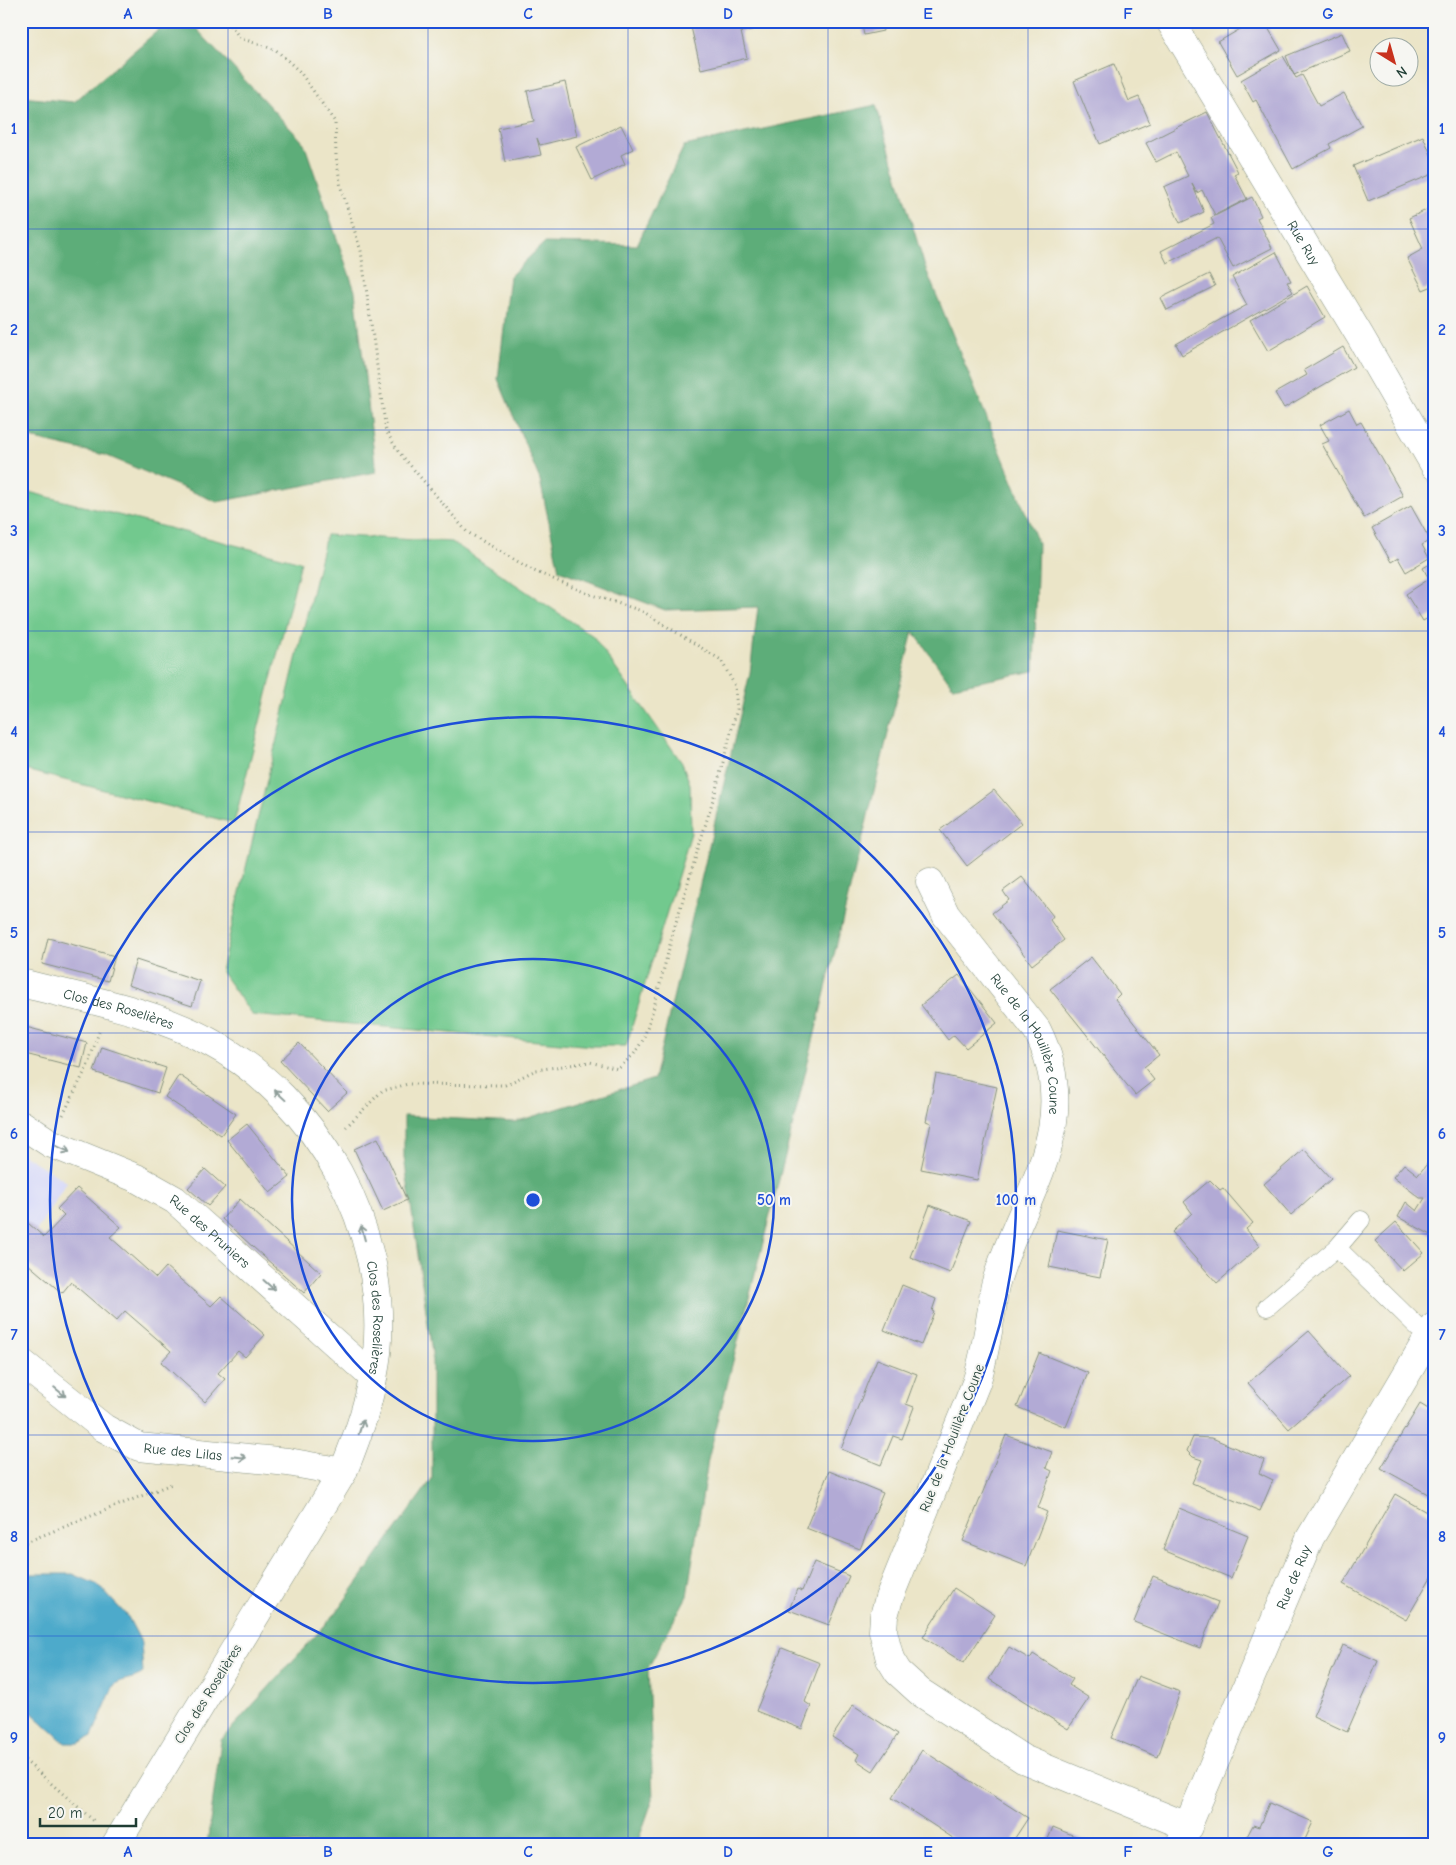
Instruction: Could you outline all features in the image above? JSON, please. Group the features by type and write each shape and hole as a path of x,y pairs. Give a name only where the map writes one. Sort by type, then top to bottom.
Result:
{"street":[{"name":"Rue Ruy","path":"1170,21 1360,336 1435,466"},
{"name":"Rue de la Houillère Coune","path":"930,882 946,915 1037,1030 1047,1051 1051,1066 1055,1094 1054,1125 1047,1154 995,1283 981,1367 976,1383 889,1598 883,1623 886,1645 890,1659 908,1683 1024,1759 1185,1835"},
{"name":"Clos des Roselières","path":"21,983 154,1018 210,1042 251,1070 280,1095 300,1116 325,1149 345,1184 358,1214 370,1256 377,1322 373,1377 361,1431 343,1472 116,1843"},
{"name":"Rue des Pruniers","path":"21,1124 56,1146 136,1178 175,1200 373,1377"},
{"name":"Rue de Ruy","path":"1185,1835 1310,1538 1432,1331"},
{"name":"Rue des Lilas","path":"21,1362 104,1428 139,1447 288,1462 343,1472"}],"lane":[{"path":"1267,1307 1337,1248 1361,1220"},
{"path":"1337,1248 1432,1331"}],"path":[{"path":"227,21 240,38 276,50 300,72 335,122 337,164 342,188 361,251 386,431 398,451 462,526 475,537 534,571 589,594 642,611 721,660 735,686 737,708 715,793 674,929 654,1007 643,1040 634,1054 618,1069 590,1062 536,1070 505,1085 408,1084 382,1091 325,1149"},
{"path":"61,1119 88,1065"},
{"path":"21,1544 176,1482"},
{"path":"21,1757 116,1843"}],"shaded area":[{"path":"21,1153 67,1182 37,1230 21,1248"}],"green space":[{"path":"169,21 189,21 304,143 355,291 376,472 217,502 105,455 21,436 21,97 74,102"},
{"path":"876,105 925,267 1038,543 1034,671 953,687 913,631 789,1140 708,1460 687,1596 648,1668 653,1799 637,1844 207,1844 221,1740 335,1614 432,1479 432,1353 404,1157 404,1116 515,1122 654,1079 750,673 758,607 665,610 559,570 540,480 498,379 510,276 544,243 637,245 684,146"},
{"path":"21,490 301,562 234,823 21,769"},
{"path":"326,535 452,542 593,636 682,763 690,784 691,833 626,1046 593,1046 252,1015 221,971"}],"water":[{"path":"73,1574 98,1585 128,1617 141,1642 143,1673 114,1685 92,1736 79,1743 65,1743 31,1712 21,1710 21,1575"}],"building":[{"path":"717,21 790,22 741,32 747,58 701,69 691,27"},
{"path":"861,21 881,21 883,31 864,35"},
{"path":"915,21 936,21 936,22 917,27"},
{"path":"1254,21 1264,21 1281,50 1237,75 1218,42"},
{"path":"1342,33 1350,51 1294,75 1286,56"},
{"path":"1283,56 1296,78 1302,75 1319,106 1344,93 1362,126 1329,144 1331,148 1293,169 1256,100 1253,102 1241,80"},
{"path":"1114,64 1129,101 1139,97 1150,123 1100,144 1074,81"},
{"path":"565,82 577,136 540,145 537,138 541,155 505,162 498,128 534,121 527,91"},
{"path":"1207,112 1238,172 1234,174 1247,199 1215,215 1202,190 1197,193 1192,184 1204,212 1180,223 1164,187 1188,176 1176,152 1156,162 1146,143"},
{"path":"621,125 633,149 621,155 625,164 592,180 576,147"},
{"path":"1423,136 1435,164 1435,173 1368,201 1353,166"},
{"path":"1252,197 1261,216 1257,218 1272,248 1233,268 1217,238 1167,263 1161,251 1214,224 1211,218"},
{"path":"1435,206 1435,285 1423,290 1407,258 1423,249 1409,218"},
{"path":"1276,252 1291,281 1287,282 1293,292 1182,355 1176,344 1247,305 1232,277"},
{"path":"1209,274 1215,286 1167,310 1161,298"},
{"path":"1307,286 1325,317 1268,351 1250,320"},
{"path":"1343,347 1354,367 1284,408 1275,393 1307,375 1304,370"},
{"path":"1349,409 1357,424 1361,422 1403,496 1364,518 1322,444 1329,441 1320,425"},
{"path":"1411,506 1430,540 1422,545 1429,558 1406,572 1398,558 1391,562 1372,528"},
{"path":"1435,561 1435,614 1423,621 1406,594 1429,579 1423,568"},
{"path":"994,790 1022,823 967,866 940,830"},
{"path":"1022,877 1053,916 1050,920 1064,940 1032,965 992,913 1009,900 1003,891"},
{"path":"48,938 115,956 108,981 42,964"},
{"path":"1091,957 1120,994 1115,999 1159,1055 1144,1067 1154,1080 1135,1095 1050,989"},
{"path":"136,960 200,981 192,1006 128,985"},
{"path":"959,975 997,1023 966,1048 954,1035 948,1040 921,1005"},
{"path":"22,1026 87,1043 81,1068 21,1053"},
{"path":"299,1043 347,1093 327,1111 280,1061"},
{"path":"102,1047 166,1068 158,1093 94,1072"},
{"path":"936,1074 997,1087 977,1180 921,1169 931,1123 926,1121"},
{"path":"179,1075 236,1114 221,1135 165,1097"},
{"path":"247,1124 290,1177 270,1193 227,1140"},
{"path":"378,1138 407,1200 383,1211 354,1149"},
{"path":"1304,1149 1331,1179 1291,1215 1264,1184"},
{"path":"1435,1154 1435,1237 1398,1217 1406,1202 1417,1211 1425,1198 1420,1198 1393,1177 1404,1164 1418,1175"},
{"path":"205,1169 225,1187 208,1206 188,1188"},
{"path":"1210,1180 1220,1190 1223,1188 1253,1223 1246,1229 1260,1246 1217,1283 1172,1232 1192,1213 1184,1202"},
{"path":"77,1188 121,1227 110,1237 156,1278 166,1267 211,1306 221,1296 265,1335 245,1357 238,1351 218,1373 225,1379 205,1402 161,1362 171,1351 125,1311 116,1321 71,1282 62,1293 21,1258 21,1217 44,1237 64,1216 57,1209"},
{"path":"240,1199 321,1273 304,1293 222,1219"},
{"path":"930,1205 971,1221 950,1273 910,1257"},
{"path":"1396,1222 1424,1253 1403,1271 1375,1241"},
{"path":"1057,1230 1108,1240 1100,1277 1049,1267"},
{"path":"902,1285 936,1299 932,1311 934,1312 921,1345 884,1330"},
{"path":"1309,1331 1349,1376 1289,1429 1248,1383"},
{"path":"1039,1353 1088,1373 1066,1427 1017,1407"},
{"path":"877,1359 917,1374 906,1404 914,1407 902,1439 893,1436 881,1465 841,1449"},
{"path":"1420,1404 1435,1413 1435,1498 1381,1468"},
{"path":"1006,1435 1052,1452 1046,1468 1052,1471 1038,1508 1047,1512 1026,1566 963,1541"},
{"path":"1193,1437 1212,1438 1264,1460 1259,1473 1273,1480 1260,1511 1192,1483 1202,1460 1193,1457 1187,1451"},
{"path":"829,1471 883,1493 860,1549 806,1528"},
{"path":"1395,1494 1435,1517 1435,1570 1406,1620 1343,1584"},
{"path":"1179,1508 1248,1536 1231,1578 1163,1550"},
{"path":"814,1562 849,1576 829,1625 789,1610 797,1589 802,1591"},
{"path":"1153,1576 1218,1602 1200,1648 1134,1622"},
{"path":"954,1588 995,1615 964,1663 923,1637"},
{"path":"1343,1645 1378,1661 1347,1732 1313,1716"},
{"path":"1009,1647 1030,1659 1033,1654 1073,1679 1069,1685 1089,1698 1068,1729 989,1679"},
{"path":"782,1648 820,1663 805,1702 811,1706 802,1729 756,1711"},
{"path":"1138,1676 1180,1692 1158,1757 1111,1738"},
{"path":"853,1705 898,1734 873,1771 856,1760 859,1754 832,1737"},
{"path":"922,1750 1028,1818 1011,1844 980,1844 973,1840 970,1844 962,1844 892,1798"},
{"path":"1269,1803 1313,1822 1303,1844 1243,1844 1253,1825 1259,1827"},
{"path":"1053,1827 1094,1844 1046,1844"}]}
